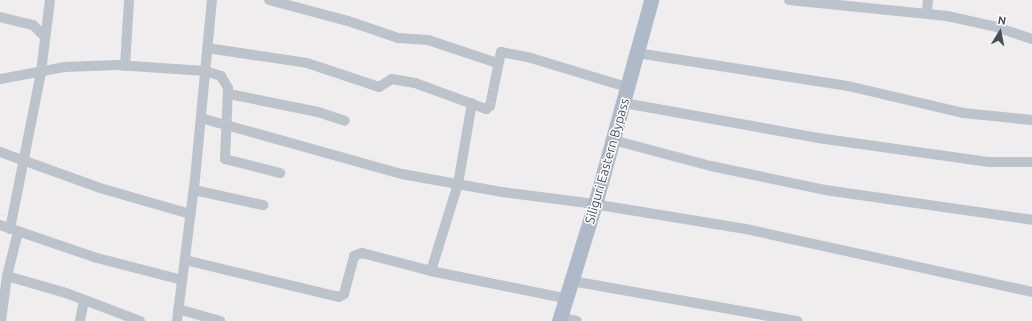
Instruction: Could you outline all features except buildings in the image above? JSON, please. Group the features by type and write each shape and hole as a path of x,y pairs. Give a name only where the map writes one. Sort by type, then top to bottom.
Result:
{"main road":[{"name":"Siliguri Eastern Bypass","path":"557,320 572,281 642,0"},
{"name":"Siliguri Eastern Bypass","path":"557,320 559,297 624,103 652,0"}],"street":[{"path":"2,321 24,160 41,72 50,0"},
{"path":"125,66 128,0"},
{"path":"177,321 194,190 212,0"},
{"path":"269,0 348,21 398,38 428,40 497,63"},
{"path":"788,0 848,8 927,14 974,21 1032,39"},
{"path":"927,14 928,0"},
{"path":"0,17 33,25 45,37"},
{"path":"208,48 306,63 379,87 392,79 402,80 427,86 486,109 490,108 499,54 505,52 620,85"},
{"path":"637,53 848,86 963,113 1032,120"},
{"path":"0,79 64,67 125,66 205,71 221,76 229,94 225,159 280,173"},
{"path":"229,94 318,112 345,121"},
{"path":"431,271 458,184 472,103"},
{"path":"624,103 818,138 989,162 1032,162"},
{"path":"201,118 402,174 746,229 1032,292"},
{"path":"612,140 711,166 824,190 1032,220"},
{"path":"0,152 100,188 190,214"},
{"path":"194,190 263,205"},
{"path":"0,226 97,258 182,280"},
{"path":"184,260 339,297 344,294 354,256 359,252 431,271 559,297"},
{"path":"8,276 84,300 140,321"},
{"path":"572,281 797,321"},
{"path":"80,321 84,300"},
{"path":"178,309 220,321"},
{"path":"557,320 577,321"}]}
